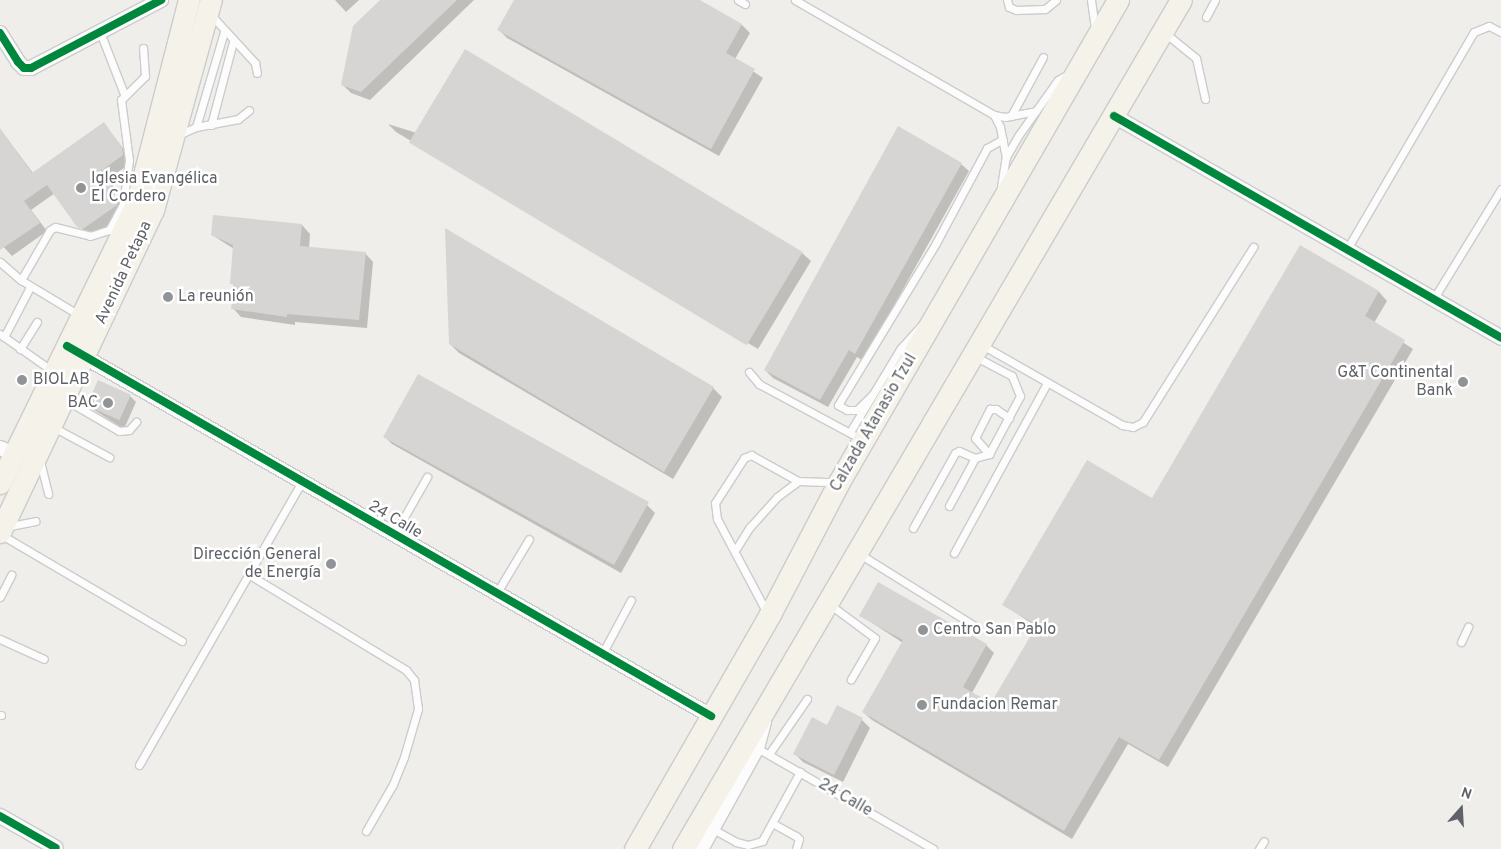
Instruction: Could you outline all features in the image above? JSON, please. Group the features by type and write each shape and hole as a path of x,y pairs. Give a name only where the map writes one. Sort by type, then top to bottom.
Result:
{"main road":[{"name":"Calzada Atanasio Tzul","path":"635,849 769,616 840,482 857,437 935,315 1118,0"},
{"path":"683,849 766,711 1181,0"},
{"name":"Avenida Petapa","path":"0,483 7,451 54,372 75,352 153,210 173,137 202,3"},
{"name":"Avenida Petapa","path":"1,531 63,399 75,352 81,316 137,202 202,3"}],"street":[{"path":"0,33 4,49 24,68 31,68 161,0"},
{"path":"1114,116 1501,338"},
{"name":"24 Calle","path":"75,352 711,716"},
{"path":"700,849 711,828 762,751 766,711"},
{"path":"0,816 56,848"}],"lane":[{"path":"738,0 745,4"},
{"path":"795,0 994,115 1011,116 1034,111"},
{"path":"1007,0 1010,7 1016,10 1046,9 1056,0"},
{"path":"1091,0 1096,37"},
{"path":"1206,17 1215,0"},
{"path":"202,3 224,32 255,63 257,72"},
{"path":"1347,249 1474,32 1489,26 1501,32"},
{"path":"1163,31 1196,58 1205,100"},
{"path":"21,280 50,230 55,227 90,236 110,230 123,204 129,160 121,111 124,94 100,32"},
{"path":"196,127 224,32"},
{"path":"211,125 234,42"},
{"path":"124,94 145,76 143,48"},
{"path":"1011,116 1043,57"},
{"path":"1006,157 1034,111 1058,80 1078,68"},
{"path":"173,137 196,127 238,119 249,110"},
{"path":"994,115 1003,139 1006,157 1000,204"},
{"path":"935,315 911,334 872,395 857,410 848,410 838,404 936,243 987,148 1003,139"},
{"path":"1434,298 1501,189"},
{"path":"976,349 1047,383 1122,425 1133,427 1143,422 1253,247"},
{"path":"0,262 30,287 81,316"},
{"path":"30,287 2,336 54,372"},
{"path":"20,349 37,322"},
{"path":"914,528 955,453 959,451 975,458 989,454 1020,396 1019,386 1012,376 976,349"},
{"path":"749,372 759,384 857,437 872,395"},
{"path":"954,553 1047,383"},
{"path":"63,399 119,431 129,430 136,422"},
{"path":"989,454 975,438 990,409 996,409 1009,418"},
{"path":"50,426 109,457"},
{"path":"38,453 48,494"},
{"path":"769,616 736,550 717,519 716,503 744,458 751,455 798,481 840,482"},
{"path":"949,506 975,458"},
{"path":"394,535 427,477"},
{"path":"736,550 750,527 777,498 798,481"},
{"path":"139,765 302,482"},
{"path":"1,531 36,521"},
{"path":"1,531 182,641"},
{"path":"496,594 529,539"},
{"path":"858,553 975,626"},
{"path":"248,574 406,670 414,680 418,709 404,758 392,786 366,831"},
{"path":"0,597 11,575"},
{"path":"602,654 631,600"},
{"path":"828,604 875,638 851,679"},
{"path":"1461,642 1468,627"},
{"path":"0,639 44,659"},
{"path":"762,751 807,699"},
{"name":"24 Calle","path":"762,751 932,849"},
{"path":"711,828 748,845 762,841 774,824 800,772"},
{"path":"774,824 799,839 796,849"},
{"path":"1259,849 1264,841"}],"building":[{"path":"380,0 457,0 361,92 341,85 353,26"},
{"path":"514,0 700,0 742,24 726,53 755,69 711,149 497,30"},
{"path":"465,49 803,252 747,345 409,142"},
{"name":"Iglesia Evangélica El Cordero","path":"104,122 122,148 123,155 101,171 119,196 117,205 83,229 77,227 47,185 24,201 40,223 0,250 0,128 32,173"},
{"path":"898,126 962,163 855,354 849,350 820,400 764,370"},
{"path":"213,215 302,224 300,246 366,252 359,320 287,314 287,317 231,309 234,284 230,284 233,245 211,235"},
{"path":"445,228 714,387 664,472 449,344"},
{"path":"1300,245 1379,291 1365,316 1405,340 1159,760 1119,737 1064,831 862,712 903,640 859,616 878,582 987,644 963,687 991,703 1037,625 1002,605 1087,460 1152,498"},
{"path":"418,374 649,502 614,565 383,437"},
{"name":"BAC","path":"98,380 131,395 119,420 87,406"},
{"path":"837,705 863,718 834,775 793,754 812,717 827,725"}],"cycle path":[{"path":"0,33 18,62 24,68 31,68 161,0"},
{"path":"1114,116 1501,338"},
{"path":"67,346 711,716"},
{"path":"0,816 56,848"}],"place":[{"name":"Iglesia Evangélica El Cordero","path":"81,188"},
{"name":"La reunión","path":"168,297"},
{"name":"BIOLAB","path":"22,380"},
{"name":"G&T Continental Bank","path":"1463,382"},
{"name":"BAC","path":"108,403"},
{"name":"Dirección General de Energía","path":"331,564"},
{"name":"Centro San Pablo","path":"923,630"},
{"name":"Fundacion Remar","path":"922,705"}]}
